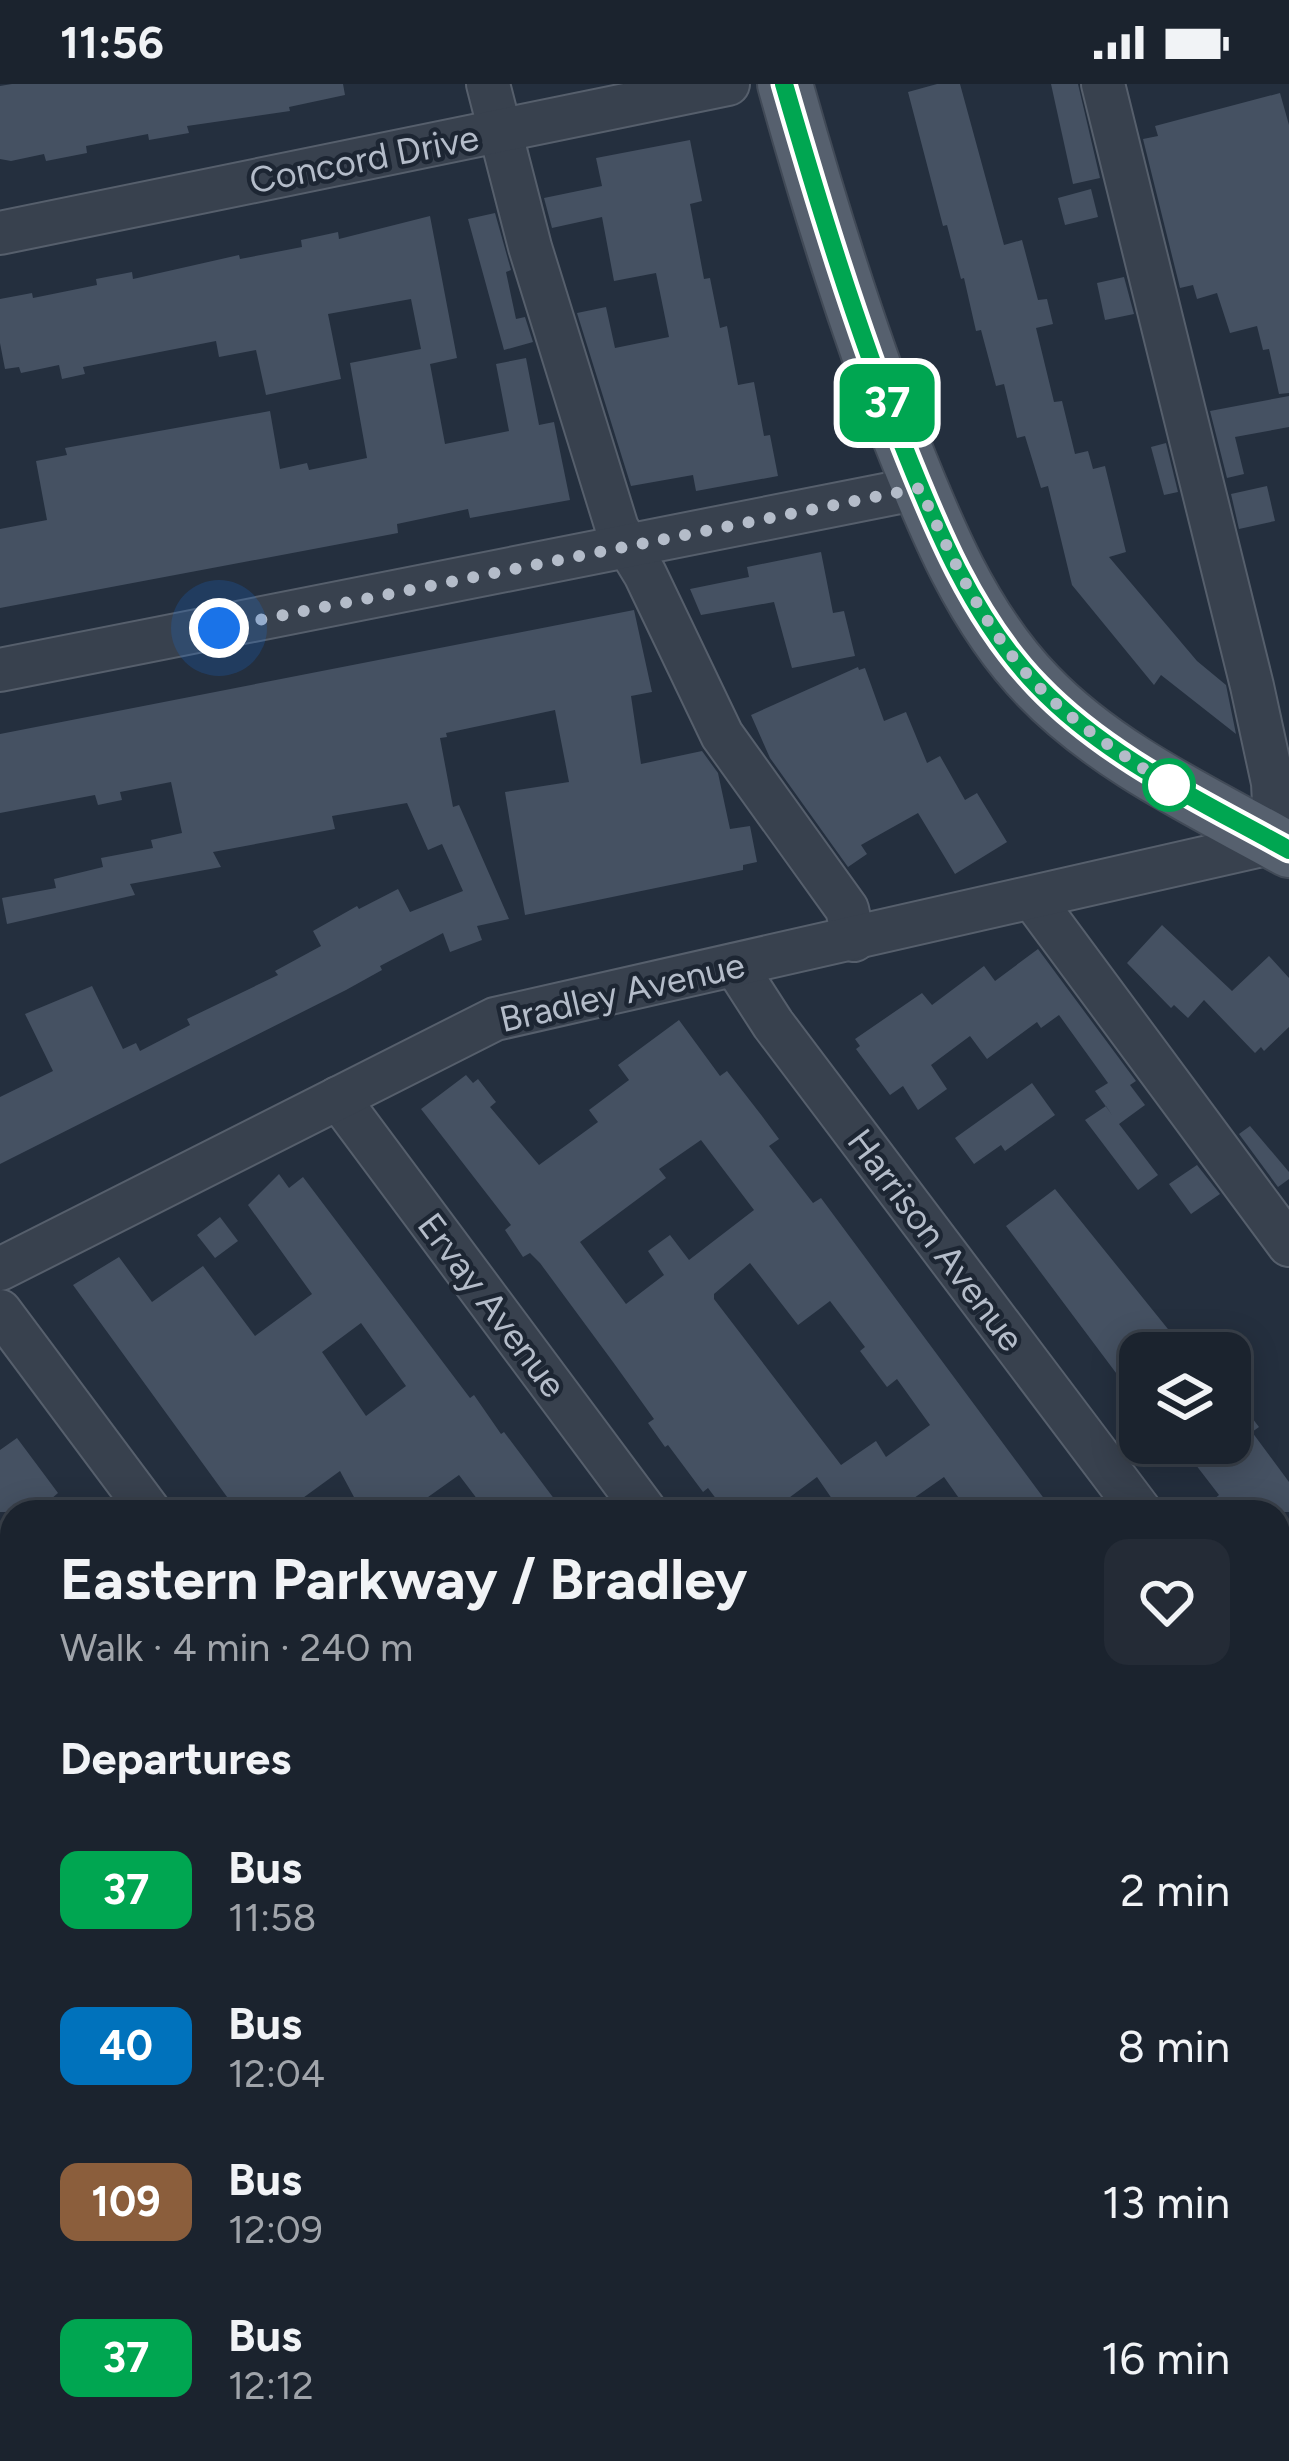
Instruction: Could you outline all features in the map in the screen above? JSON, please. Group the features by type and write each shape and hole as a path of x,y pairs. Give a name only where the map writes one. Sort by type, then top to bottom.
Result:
{"main road":[{"path":"784,84 858,331 920,488 978,605 1038,686 1097,735 1169,785 1285,844"}],"street":[{"path":"488,84 530,247 617,528 722,735 847,909 854,940"},
{"name":"Concord Drive","path":"0,233 728,84"},
{"path":"1103,84 1252,686 1285,844"},
{"path":"0,670 920,488"},
{"name":"Bradley Avenue","path":"0,1269 495,1019 1285,844"},
{"path":"1034,899 1289,1245"},
{"name":"Harrison Avenue","path":"735,965 773,1024 1132,1500"},
{"name":"Ervay Avenue","path":"338,1098 637,1500"},
{"path":"0,1311 141,1500"}],"building":[{"path":"343,84 345,95 289,107 290,111 187,126 189,133 149,140 148,134 86,146 87,153 46,161 44,154 11,161 0,159 0,86"},
{"path":"960,84 1004,245 1022,240 1038,300 1047,299 1053,324 1036,328 1054,402 1062,401 1075,454 1088,451 1093,469 1105,466 1126,552 1109,557 1197,661 1226,685 1236,734 1161,675 1154,685 1072,585 1048,486 1041,488 1025,436 1017,438 1004,384 996,386 947,225 943,226 908,92"},
{"path":"1051,84 1078,84 1100,178 1073,184"},
{"path":"1280,93 1289,125 1289,393 1279,394 1269,349 1263,350 1257,326 1230,333 1217,293 1197,299 1193,285 1180,288 1143,139 1158,136 1155,126"},
{"path":"690,140 702,201 690,204 704,279 710,278 720,328 727,326 738,385 754,382 764,436 770,435 778,476 696,491 693,475 631,486 577,313 606,307 615,348 669,337 656,273 614,281 602,217 552,228 544,198 602,186 596,158"},
{"path":"1091,189 1098,217 1065,225 1058,198"},
{"path":"495,213 511,270 506,272 516,319 525,317 533,342 504,350 468,219"},
{"path":"430,216 457,358 430,364 445,444 509,431 496,364 526,358 539,425 554,422 570,500 470,518 468,509 397,524 398,533 0,608 0,529 47,520 36,461 67,455 65,448 270,411 280,469 307,463 309,470 367,458 350,363 421,349 411,299 328,314 341,379 266,395 256,350 219,357 216,341 83,367 85,374 62,379 59,365 21,373 19,367 5,369 0,299 32,293 33,298 97,285 96,279 132,272 133,279 239,255 240,259 302,247 301,240 338,232 339,239"},
{"path":"1124,277 1134,314 1105,320 1097,283"},
{"path":"1289,396 1289,427 1235,437 1244,474 1227,478 1210,411"},
{"path":"1166,443 1178,492 1164,495 1151,447"},
{"path":"1267,486 1275,521 1239,529 1231,494"},
{"path":"821,552 833,613 844,611 855,656 792,668 774,602 701,615 690,589 749,577 747,567"},
{"path":"634,610 652,692 631,696 641,764 702,751 718,773 730,829 750,826 757,862 743,865 743,870 525,915 505,792 569,782 555,710 446,733 447,737 440,738 453,807 459,805 509,919 477,926 482,940 450,952 443,933 346,990 0,1164 0,1097 53,1071 25,1014 92,986 123,1049 136,1043 140,1051 190,1025 187,1019 278,975 275,971 321,946 313,931 357,906 398,889 410,912 463,891 442,844 428,850 407,803 332,816 335,829 213,852 221,867 130,884 135,895 7,924 2,898 56,888 54,879 103,867 101,858 153,848 151,840 182,833 171,782 120,792 122,800 98,805 95,795 0,813 0,734"},
{"path":"865,668 884,721 906,712 927,763 940,756 965,800 977,793 1007,842 955,874 918,813 861,845 867,854 848,867 770,758 751,715"},
{"path":"1162,925 1232,991 1269,956 1289,978 1289,1027 1264,1051 1261,1047 1255,1053 1204,1000 1188,1018 1174,1005 1171,1008 1127,963"},
{"path":"1038,949 1136,1081 1130,1085 1145,1105 1119,1124 1158,1175 1138,1190 1085,1120 1106,1106 1095,1091 1108,1083 1059,1015 1041,1028 1037,1022 987,1059 970,1036 931,1065 947,1089 918,1110 903,1086 890,1095 856,1049 860,1046 855,1039 922,993 932,1005 984,966 995,981"},
{"path":"679,1020 720,1076 727,1071 762,1116 779,1139 769,1146 813,1203 821,1198 1045,1500 960,1500 944,1477 911,1500 833,1500 817,1477 786,1500 717,1500 708,1488 703,1492 665,1447 648,1423 654,1419 540,1263 530,1253 523,1257 505,1230 511,1225 421,1109 466,1075 473,1083 478,1079 496,1102 490,1107 539,1165 598,1122 589,1110 629,1080 618,1065","holes":["701,1140 754,1210 689,1260 670,1235 648,1251 664,1275 626,1304 580,1242 666,1178 659,1169","750,1263 798,1325 830,1301 865,1347 860,1351 887,1387 897,1379 930,1425 886,1457 876,1441 841,1465 714,1294"]},
{"path":"1032,1083 1055,1115 1005,1151 1001,1145 974,1164 955,1138"},
{"path":"1250,1126 1289,1172 1289,1179 1278,1187 1239,1134"},
{"path":"1197,1165 1220,1194 1191,1214 1169,1184"},
{"path":"279,1174 289,1188 303,1177 470,1398 474,1395 555,1500 478,1500 459,1475 424,1500 356,1500 340,1471 300,1500 229,1500 73,1285 119,1257 152,1302 203,1266 255,1336 312,1294 248,1205","holes":["361,1323 406,1386 366,1416 322,1352"]},
{"path":"1055,1189 1170,1332 1119,1332 1119,1377 1006,1226"},
{"path":"220,1217 238,1241 215,1258 197,1235"},
{"path":"1251,1417 1259,1427 1252,1432 1289,1482 1289,1500 1213,1500 1219,1495 1195,1464 1251,1464"},
{"path":"17,1438 58,1493 52,1500 0,1500 0,1450"}],"bus line":[{"name":"37","path":"784,84 858,331 954,564 990,625 1038,686 1097,735 1169,785 1289,850"}],"route":[{"path":"219,628 920,488 954,564 990,625 1038,686 1169,785"}]}
